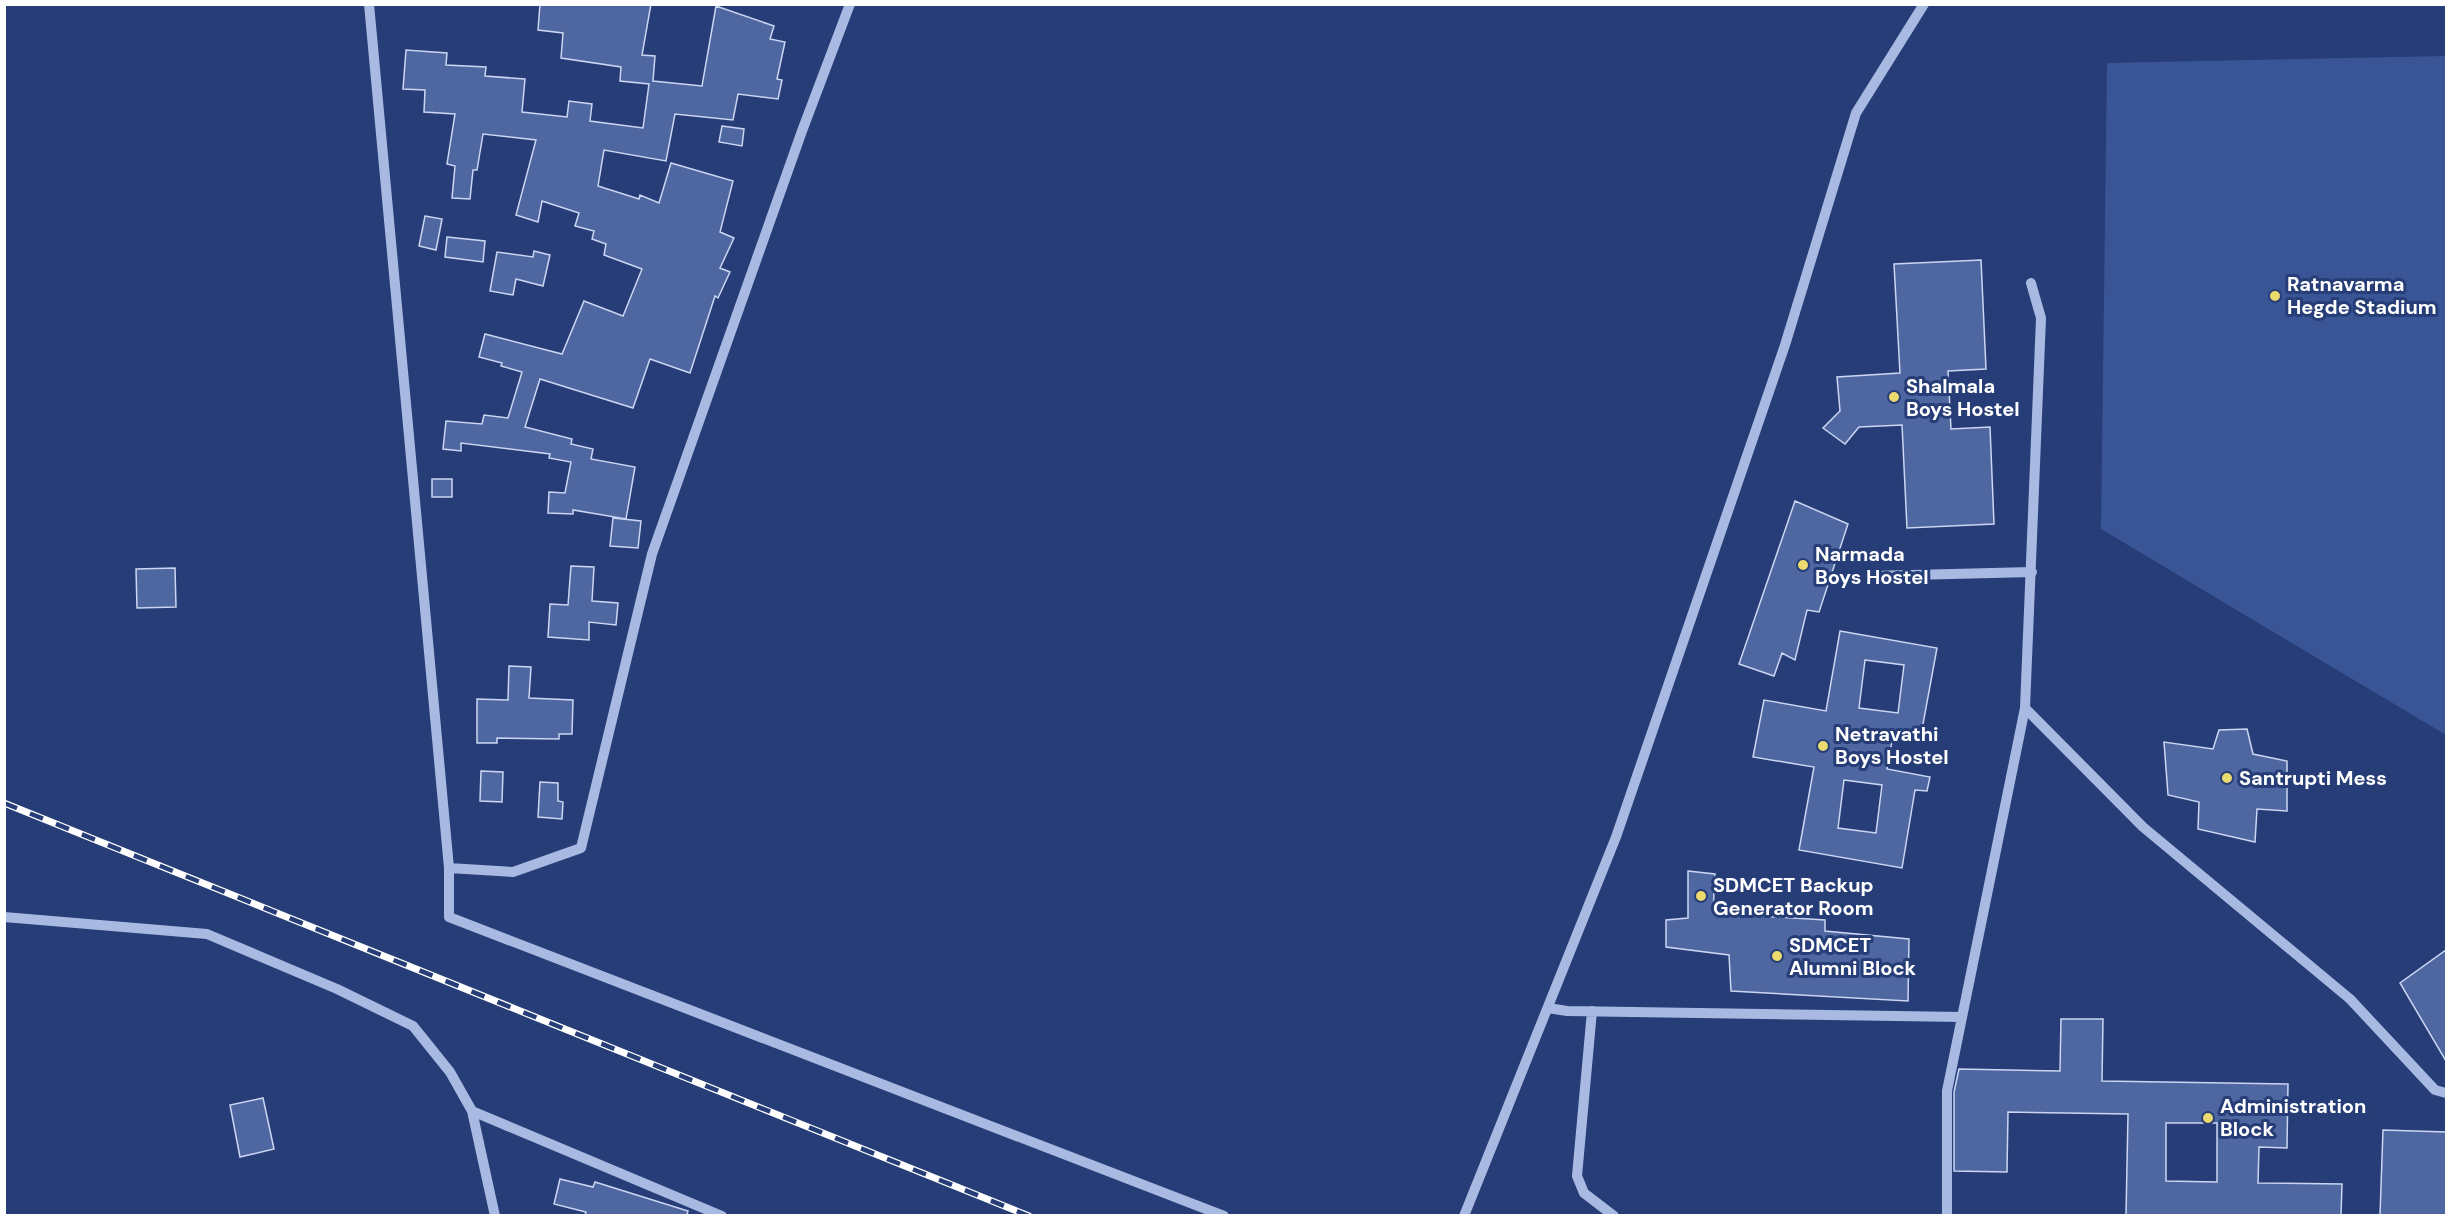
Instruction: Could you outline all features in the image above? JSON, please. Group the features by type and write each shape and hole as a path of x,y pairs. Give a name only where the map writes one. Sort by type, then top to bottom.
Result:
{"street":[{"path":"369,4 449,868 449,917 1224,1215"},
{"path":"449,868 513,872 581,848 652,554 802,131 850,4"},
{"path":"1464,1215 1620,826 1785,345 1856,113 1924,4"},
{"path":"1947,1215 1947,1092 2025,708 2041,318 2031,283"},
{"path":"1872,576 2032,572"},
{"path":"2025,708 2143,827 2350,999 2435,1090 2446,1093"},
{"path":"4,917 207,934 336,989 413,1026 450,1072 472,1111 495,1215"},
{"path":"1548,1008 1592,1011 1962,1017"},
{"path":"1592,1011 1576,1176 1584,1193 1614,1215"},
{"path":"472,1111 722,1215"}],"shaded area":[{"name":"Ratnavarma Hegde Stadium","path":"2446,56 2446,735 2101,529 2107,63"}],"building":[{"path":"540,4 651,4 642,55 655,56 653,81 702,86 716,6 774,26 770,39 785,42 777,79 782,80 778,99 738,94 733,120 675,114 666,161 604,150 598,186 639,199 640,195 659,203 671,163 733,181 720,232 734,238 720,268 730,272 718,298 715,296 690,373 650,359 633,408 540,379 525,427 572,439 571,444 593,449 591,459 635,467 626,519 573,510 573,514 548,513 549,492 565,493 571,462 549,458 550,454 461,443 461,451 443,449 446,421 482,424 484,415 508,418 522,372 501,366 502,363 479,357 485,334 562,354 584,301 623,316 642,269 604,255 606,244 592,239 594,231 575,226 579,213 542,201 538,222 516,215 536,140 483,134 477,170 473,170 470,199 452,198 455,166 447,164 455,114 424,112 425,90 403,89 406,50 447,53 446,65 486,67 485,76 525,79 522,112 567,117 569,101 592,104 590,121 643,128 649,84 620,81 621,67 561,58 563,33 538,30"},
{"path":"722,126 744,129 742,146 719,142"},
{"path":"425,216 442,219 436,250 419,246"},
{"path":"447,237 485,241 483,262 445,257"},
{"path":"534,251 550,255 543,286 516,279 513,295 490,291 497,252 533,257"},
{"name":"Shalmala Boys Hostel","path":"1981,260 1986,369 1948,371 1951,429 1990,427 1994,524 1907,528 1902,425 1859,427 1845,444 1823,428 1840,411 1837,377 1900,373 1894,264"},
{"path":"432,479 452,479 452,497 432,497"},
{"name":"Narmada Boys Hostel","path":"1795,501 1848,524 1819,612 1807,610 1795,660 1782,653 1774,676 1739,664"},
{"path":"613,518 641,521 638,548 610,546"},
{"path":"571,566 594,567 592,601 618,603 616,625 589,622 589,640 548,637 550,604 568,605"},
{"path":"175,568 176,607 137,608 136,569"},
{"name":"Netravathi Boys Hostel","path":"1840,631 1937,648 1921,735 1894,730 1887,769 1930,777 1927,791 1915,790 1902,868 1799,850 1814,767 1753,757 1764,700 1826,711","holes":["1865,660 1904,665 1898,713 1859,708","1844,780 1882,785 1876,833 1838,828"]},
{"path":"509,666 531,667 529,698 573,700 572,734 559,734 559,739 497,738 497,743 477,743 477,699 508,700"},
{"name":"Santrupti Mess","path":"2247,729 2253,754 2287,761 2287,811 2257,809 2255,842 2198,829 2199,802 2168,795 2164,742 2213,749 2219,730"},
{"path":"481,771 503,772 502,802 480,801"},
{"path":"540,782 558,783 558,801 563,802 562,819 538,817"},
{"path":"1688,871 1715,874 1713,913 1825,920 1825,931 1909,939 1908,1001 1731,991 1729,955 1666,947 1666,920 1688,918"},
{"path":"2446,950 2446,1061 2400,983"},
{"name":"Administration Block","path":"2061,1019 2103,1019 2102,1081 2288,1084 2287,1148 2259,1147 2258,1183 2342,1184 2341,1215 2126,1215 2128,1114 2008,1112 2007,1172 1954,1171 1954,1092 1959,1069 2060,1071","holes":["2166,1123 2217,1123 2217,1182 2166,1181"]},
{"path":"263,1098 274,1149 240,1157 230,1105"},
{"name":"Administration Block","path":"2383,1130 2446,1132 2446,1215 2380,1215"},
{"path":"560,1179 593,1187 595,1182 688,1211 687,1215 585,1215 586,1212 554,1204"}],"railway":[{"path":"4,803 1029,1216"}],"place":[{"name":"Ratnavarma Hegde Stadium","path":"2275,296"},
{"name":"Shalmala Boys Hostel","path":"1894,397"},
{"name":"Narmada Boys Hostel","path":"1803,565"},
{"name":"Netravathi Boys Hostel","path":"1823,746"},
{"name":"Santrupti Mess","path":"2227,778"},
{"name":"SDMCET Backup Generator Room","path":"1701,896"},
{"name":"SDMCET Alumni Block","path":"1777,956"},
{"name":"Administration Block","path":"2208,1118"}]}
